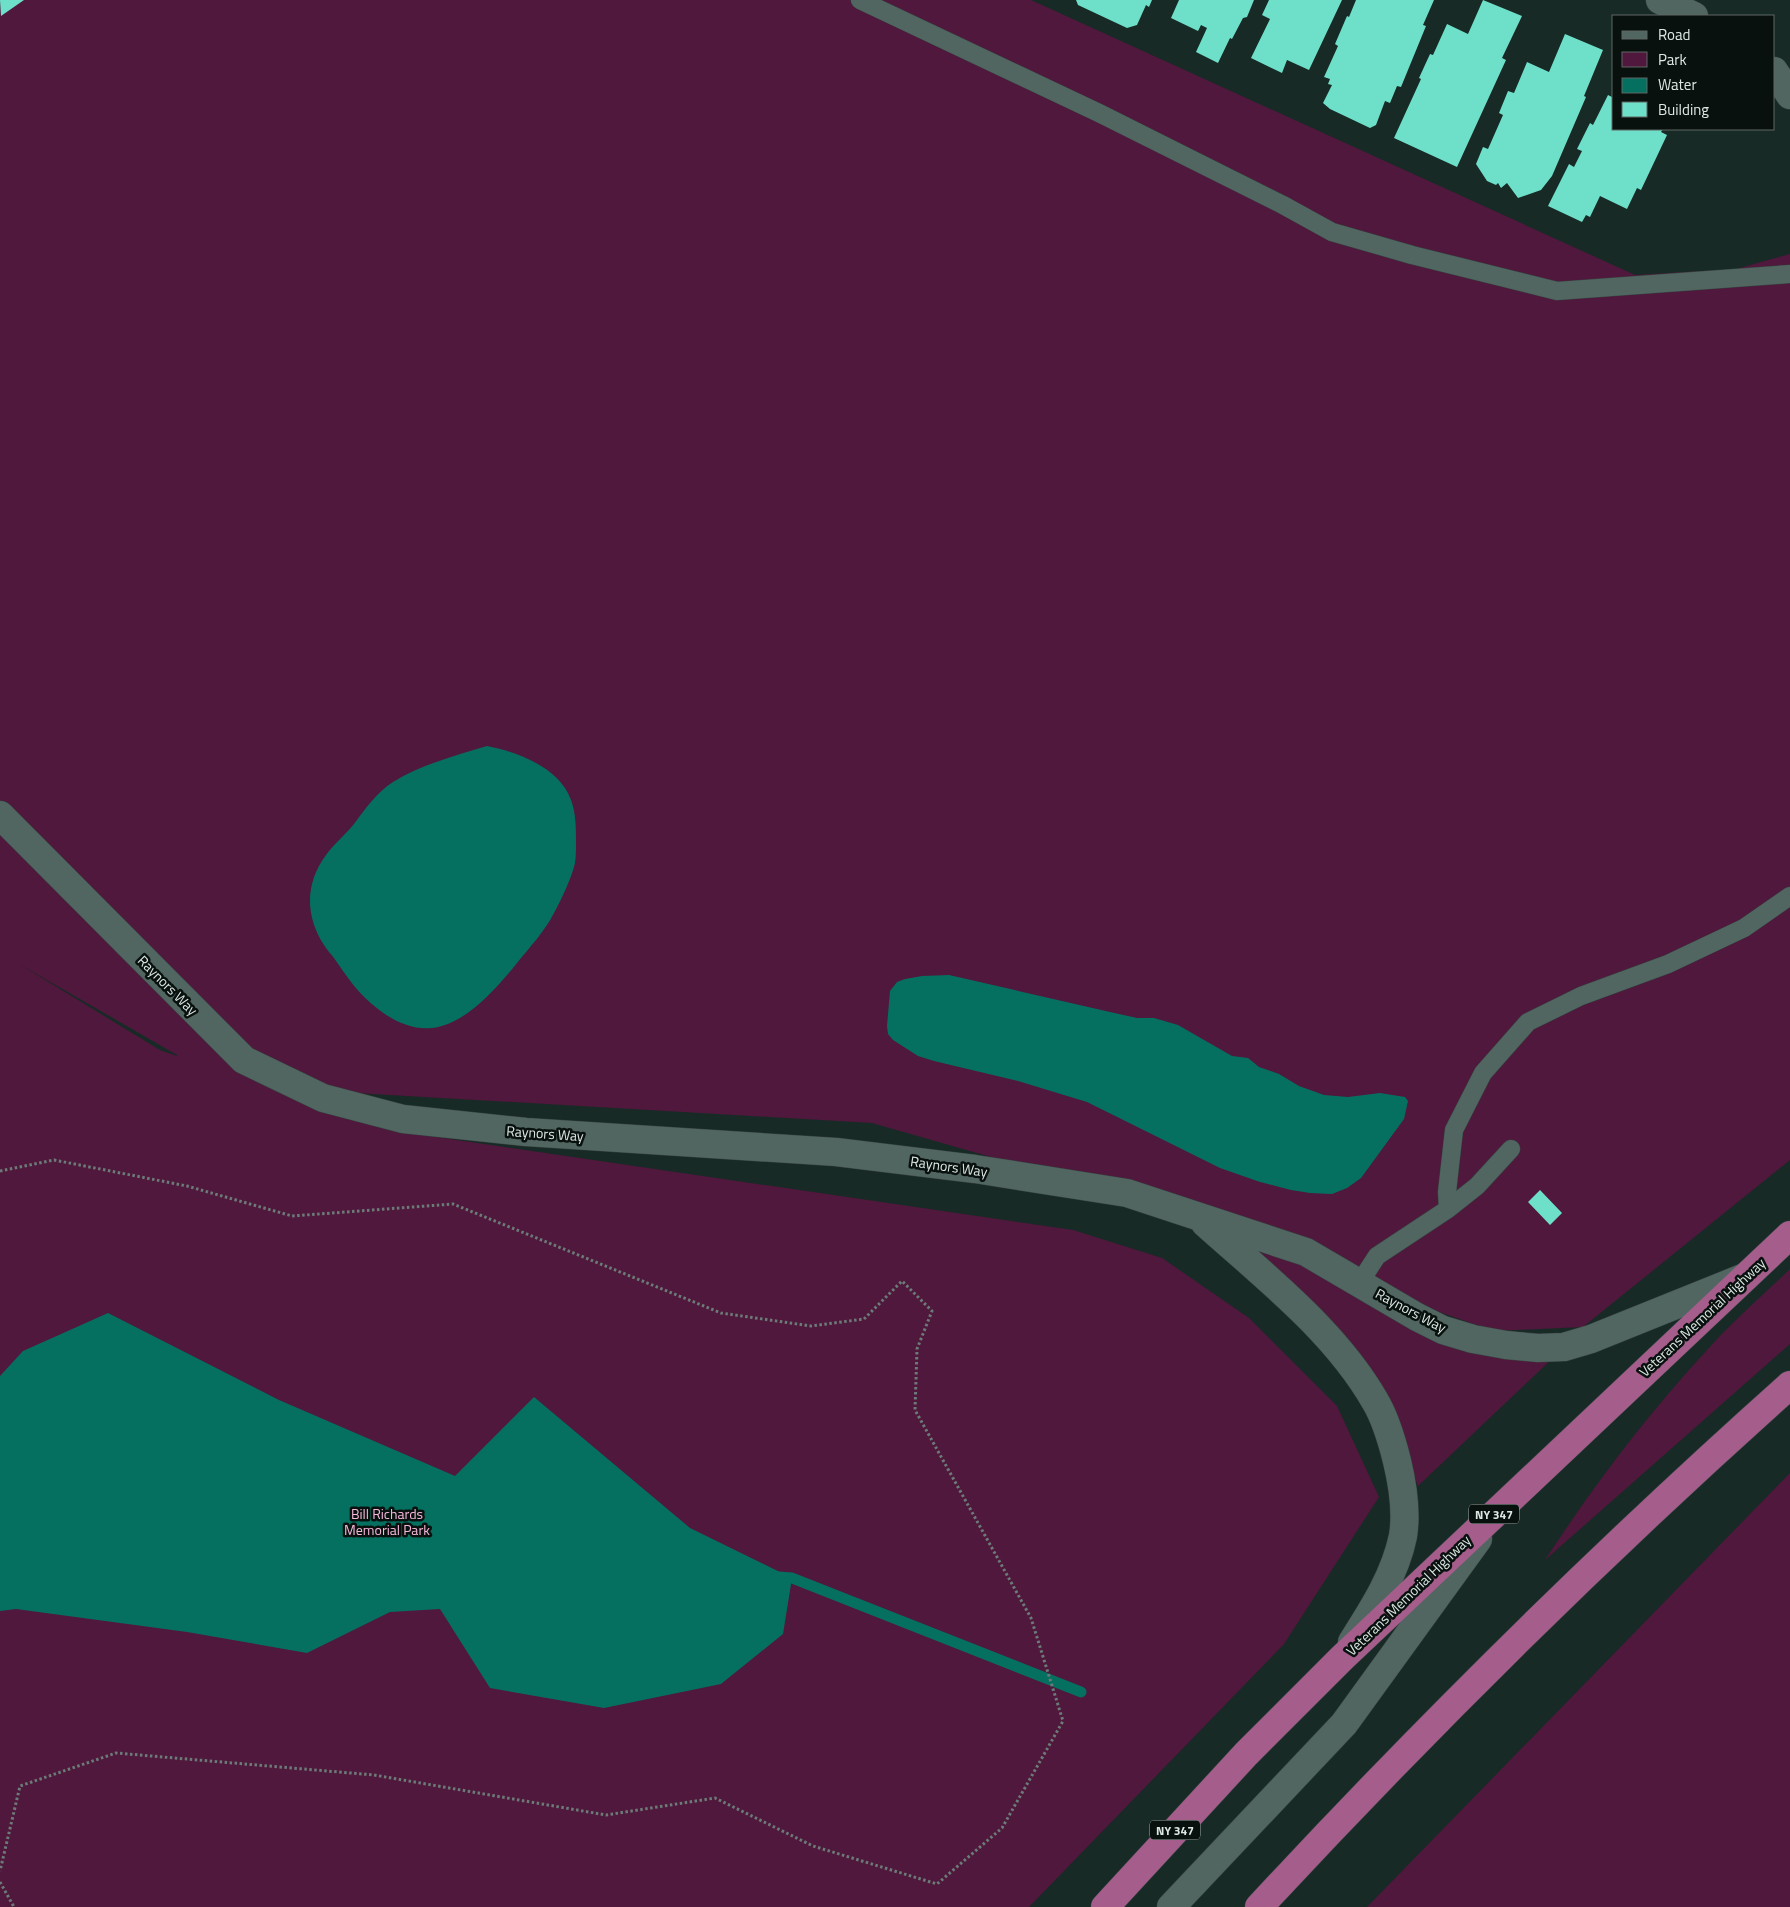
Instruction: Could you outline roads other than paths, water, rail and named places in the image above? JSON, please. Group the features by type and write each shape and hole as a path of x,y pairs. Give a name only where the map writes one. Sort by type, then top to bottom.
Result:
{"highway":[{"name":"Veterans Memorial Highway","path":"1105,1907 1246,1754 1342,1658 1790,1235"},
{"path":"1259,1907 1385,1774 1569,1590 1712,1455 1790,1385"}],"street":[{"path":"1660,0 1692,15"},
{"path":"1775,72 1790,95"},
{"name":"Raynors Way","path":"0,815 244,1060 323,1098 403,1118 526,1132 836,1152 957,1167 1127,1193 1306,1252 1417,1317 1443,1330 1474,1339 1506,1345 1538,1348 1564,1347 1591,1339 1745,1277"},
{"name":"Raynors Way","path":"1197,1215 1290,1300 1345,1357 1376,1402 1388,1428 1403,1487 1405,1518 1402,1537 1385,1588 1342,1658"},
{"path":"1171,1907 1344,1724 1501,1508"}],"lane":[{"path":"860,0 1099,113 1283,205 1332,232 1412,255 1557,291 1790,274"},
{"path":"1448,1209 1447,1192 1454,1130 1483,1074 1528,1022 1581,996 1668,964 1744,928 1790,896"},
{"path":"1360,1282 1377,1256 1448,1209 1477,1186 1511,1150"}],"water":[{"path":"487,746 512,752 536,763 548,770 566,789 573,805 575,821 576,852 574,869 563,895 546,926 490,994 457,1020 432,1028 417,1028 403,1024 390,1017 365,998 325,947 313,923 310,900 311,888 319,866 329,851 387,786 427,766"},
{"path":"949,975 1137,1018 1154,1018 1178,1025 1232,1056 1248,1058 1259,1067 1279,1074 1299,1086 1324,1095 1348,1097 1380,1093 1405,1097 1408,1101 1404,1119 1361,1178 1347,1188 1332,1194 1310,1193 1260,1182 1220,1168 1087,1102 1018,1081 918,1056 893,1040 888,1034 887,1026 890,991 897,982 922,976"},
{"path":"108,1313 279,1400 455,1476 534,1397 690,1528 792,1578 783,1634 721,1684 604,1708 490,1688 440,1609 390,1612 307,1653 187,1632 16,1609 0,1611 0,1376 23,1351"}],"waterway":[{"path":"779,1577 792,1578 1081,1692"}],"park label":[{"name":"Bill Richards Memorial Park","path":"387,1522"}]}
